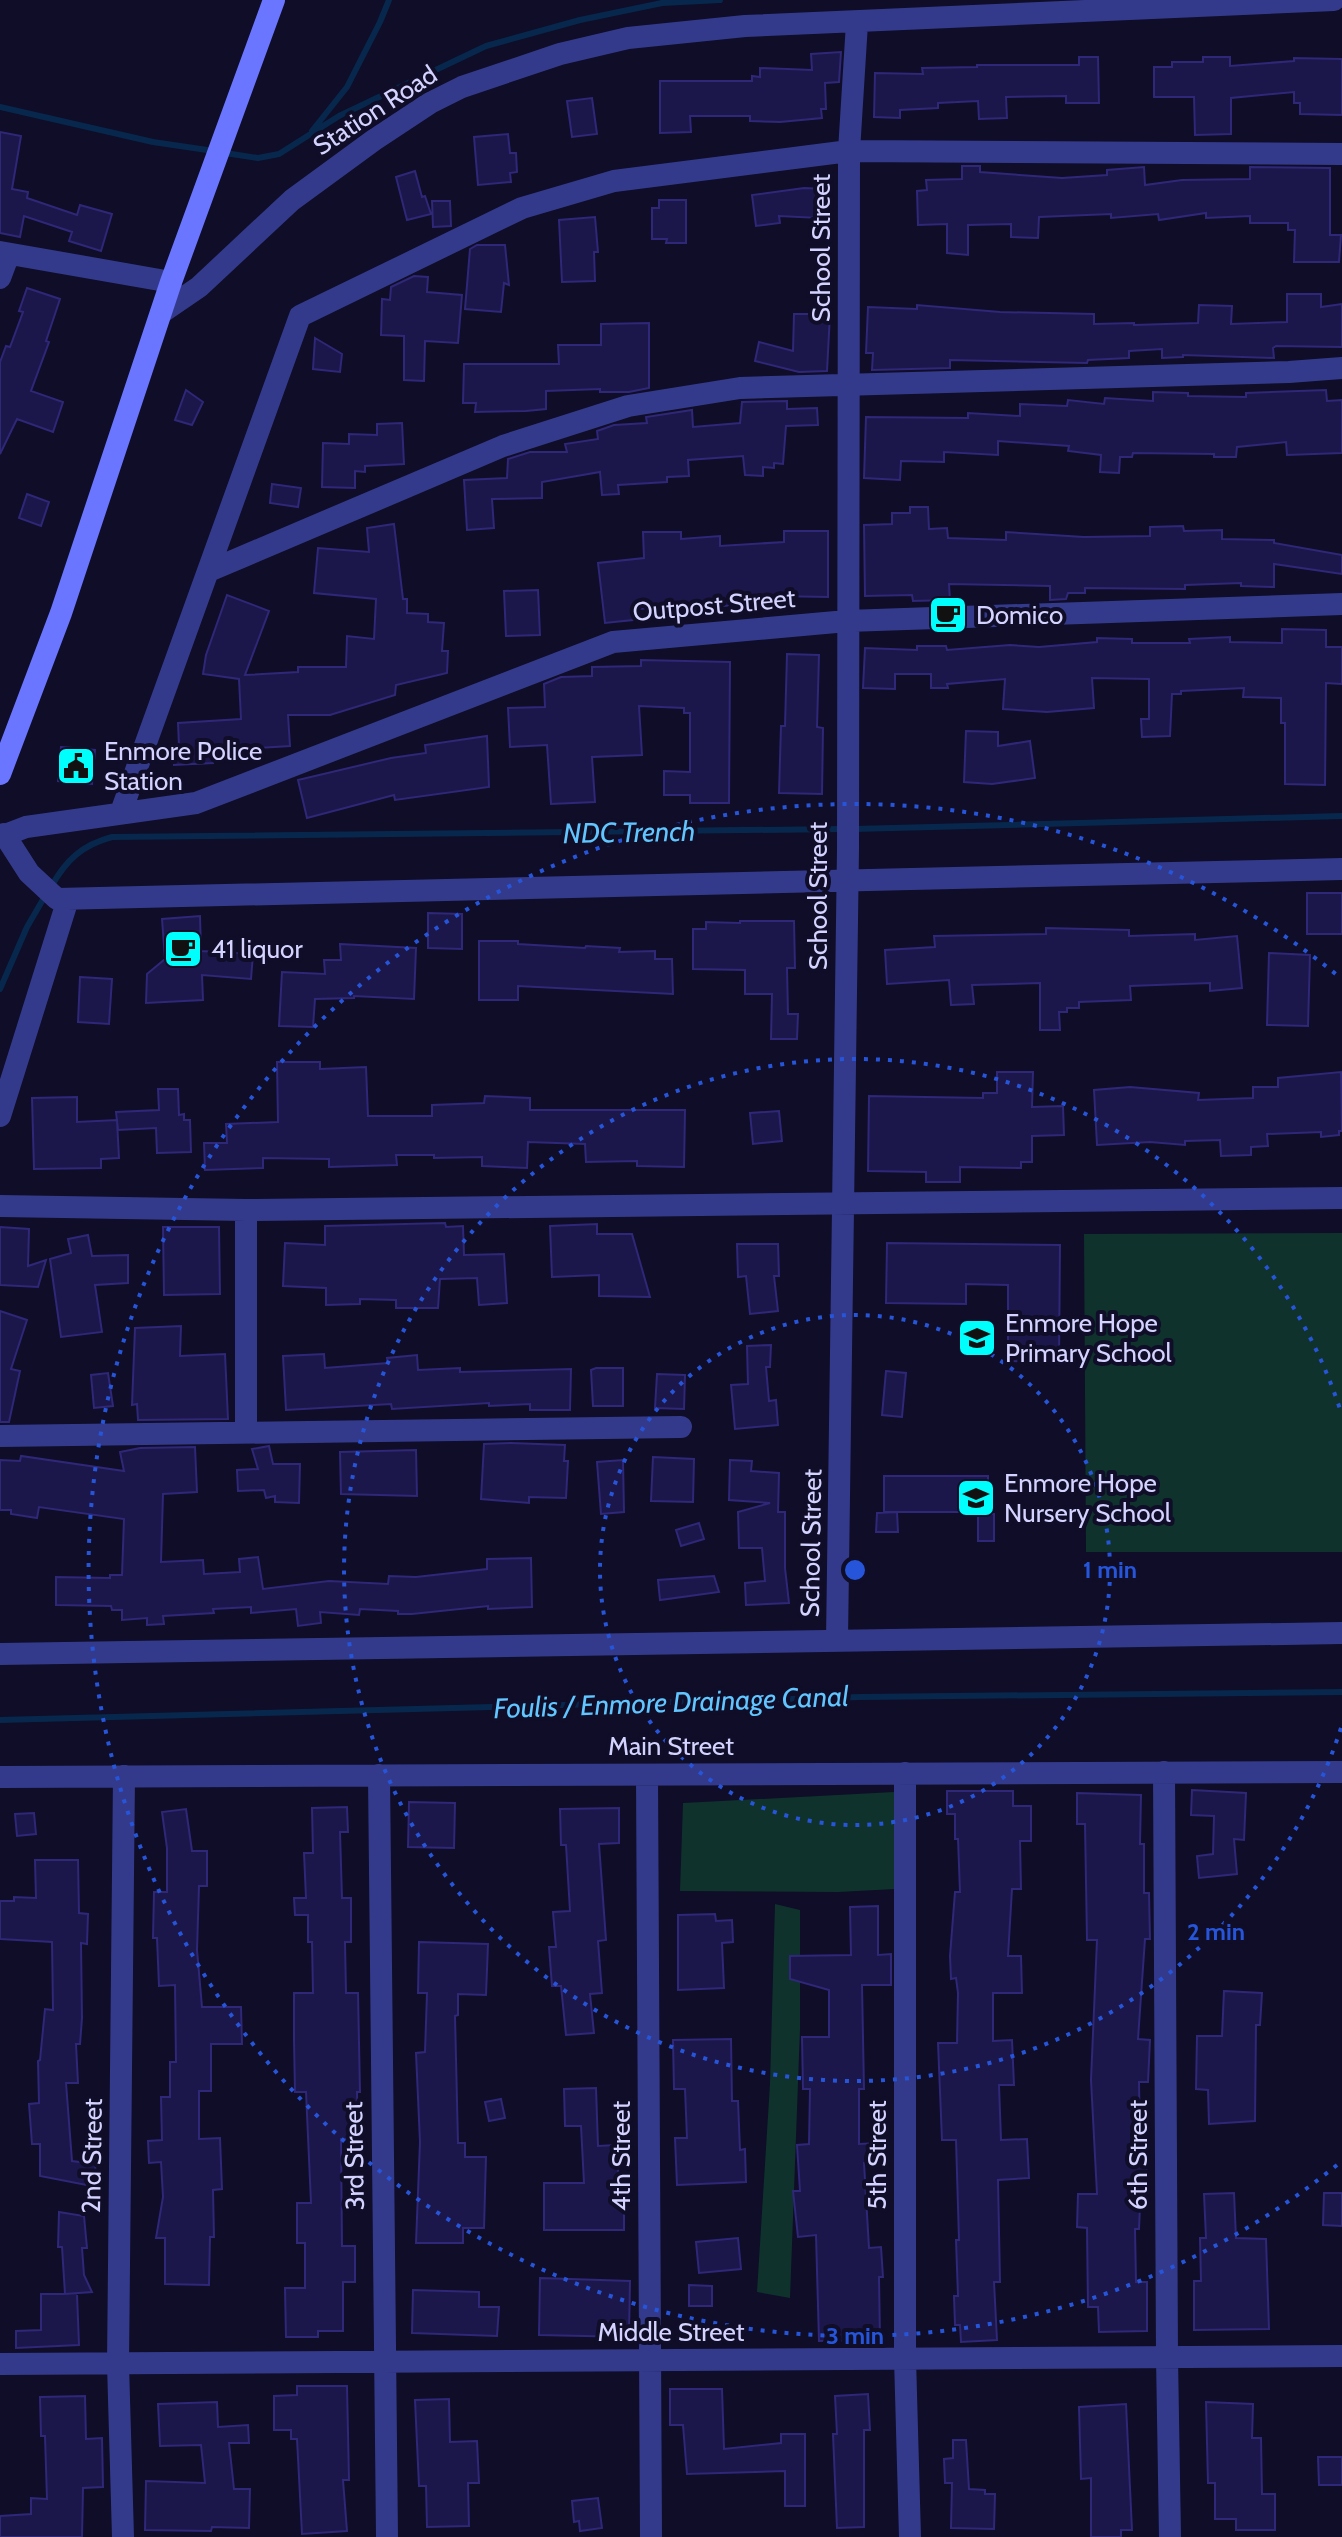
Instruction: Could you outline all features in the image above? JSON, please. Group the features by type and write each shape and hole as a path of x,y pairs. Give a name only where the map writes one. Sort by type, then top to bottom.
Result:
{"main road":[{"path":"0,774 61,613 171,282 274,0"}],"street":[{"name":"Station Road","path":"161,313 199,287 313,184 430,103 462,87 560,54 628,38 745,26 1334,0"},
{"name":"School Street","path":"837,1640 848,849 849,151 857,23"},
{"path":"121,812 300,316 522,208 614,181 849,151 1342,154"},
{"path":"0,278 4,253 171,282"},
{"path":"209,571 503,446 628,406 740,388 1342,368"},
{"name":"Outpost Street","path":"2,836 26,827 196,803 613,642 847,621 1342,604"},
{"path":"2,836 29,873 62,899 1342,869"},
{"path":"0,1116 62,899"},
{"path":"0,1206 246,1210 1342,1198"},
{"path":"246,1210 246,1431"},
{"path":"0,1436 681,1427"},
{"path":"0,1654 1342,1633"},
{"name":"6th Street","path":"1164,1772 1170,2537"},
{"name":"Main Street","path":"0,1777 1342,1772"},
{"name":"5th Street","path":"905,1773 905,2358 910,2537"},
{"name":"3rd Street","path":"379,1775 387,2537"},
{"name":"4th Street","path":"647,1775 651,2537"},
{"name":"2nd Street","path":"123,2537 118,2364 124,1776"},
{"name":"Middle Street","path":"0,2364 1342,2356"}],"green space":[{"path":"1342,1233 1342,1552 1086,1552 1084,1234"},
{"path":"894,1792 895,1889 838,1892 680,1891 683,1803"},
{"path":"775,1904 800,1910 800,2029 790,2298 757,2292 770,2084"}],"building":[{"path":"841,52 839,82 825,83 826,109 821,109 822,118 780,122 750,121 750,116 690,116 691,132 660,133 660,81 752,81 752,76 760,77 760,68 812,70 811,54"},
{"path":"1079,57 1098,57 1099,103 1066,103 1066,96 1006,97 1007,118 979,119 978,101 938,103 938,108 900,110 900,118 874,117 875,73 923,74 922,68 977,65 1079,65"},
{"path":"1203,57 1230,57 1230,66 1294,61 1294,58 1342,59 1342,115 1300,114 1300,103 1294,103 1294,92 1231,98 1231,134 1195,135 1194,97 1154,97 1154,67 1172,67 1172,62 1203,62"},
{"path":"592,98 597,134 572,137 567,101"},
{"path":"0,132 21,136 12,189 28,192 27,198 77,215 80,205 112,214 101,251 69,241 72,232 24,216 20,237 0,233"},
{"path":"508,134 510,153 516,153 517,172 510,173 511,182 478,185 474,137"},
{"path":"962,166 980,166 980,172 1062,178 1107,175 1107,170 1144,167 1145,185 1182,180 1250,179 1250,167 1330,168 1330,235 1341,235 1339,262 1294,262 1295,230 1288,230 1288,223 1250,223 1250,216 1206,218 1206,213 1159,220 1158,214 1111,218 1111,214 1039,217 1038,238 1011,237 1011,224 968,225 968,255 947,253 947,224 918,225 917,191 927,190 926,180 962,179"},
{"path":"415,171 422,197 425,196 431,214 407,220 396,177"},
{"path":"804,188 826,189 825,211 819,210 819,218 779,216 780,223 756,226 752,195"},
{"path":"659,200 686,200 686,243 652,239 652,208 659,208"},
{"path":"432,201 450,201 451,226 433,227"},
{"path":"595,217 598,252 594,252 595,281 562,282 559,220"},
{"path":"477,245 505,245 509,285 504,283 501,312 465,309 470,249"},
{"path":"414,276 428,277 427,292 462,295 458,343 425,341 424,381 404,380 404,336 381,335 382,299 390,300 391,287"},
{"path":"27,288 60,299 46,341 49,342 31,391 63,402 53,432 17,419 0,454 0,362 6,346 10,347 23,312 19,311"},
{"path":"1287,294 1321,294 1321,307 1342,304 1342,347 1276,346 1273,348 1274,358 1183,355 1162,358 1162,349 1129,351 1129,358 1088,360 1087,363 950,360 950,368 872,370 873,353 866,353 868,307 917,309 917,305 1000,312 1094,314 1094,324 1134,325 1198,323 1199,305 1232,306 1231,324 1287,322"},
{"path":"794,314 830,314 827,371 799,372 755,361 759,342 793,351"},
{"path":"649,323 649,388 629,392 600,392 600,389 546,391 546,409 526,411 475,412 476,403 463,403 464,364 559,364 558,345 601,345 601,324"},
{"path":"315,338 342,354 340,372 313,369"},
{"path":"186,390 203,402 192,425 175,420"},
{"path":"1326,390 1327,401 1342,400 1342,453 1287,455 1286,442 1237,447 1236,457 1133,453 1132,457 1120,457 1119,473 1100,472 1101,455 1068,451 1069,446 998,441 998,455 944,452 944,462 901,461 900,480 864,478 866,417 968,418 968,413 1020,416 1020,404 1067,406 1068,400 1104,404 1105,398 1153,401 1153,392 1246,397 1246,393"},
{"path":"787,401 787,409 817,408 818,425 786,426 783,464 774,463 774,468 763,467 763,476 745,475 743,456 688,460 689,476 667,477 667,482 618,485 619,494 602,495 600,472 542,482 542,498 492,499 494,528 467,530 464,480 507,478 508,459 530,452 567,452 565,444 598,439 597,431 614,425 647,423 646,417 692,410 693,427 740,423 742,402"},
{"path":"402,423 404,464 365,466 365,472 355,471 355,488 322,487 323,443 349,444 349,434 377,435 377,424"},
{"path":"272,484 301,488 298,507 270,503"},
{"path":"27,494 49,502 41,526 19,518"},
{"path":"910,507 928,507 929,529 947,528 948,538 1006,540 1006,532 1084,537 1150,536 1150,527 1183,526 1184,531 1222,530 1222,539 1274,540 1274,543 1342,555 1342,574 1274,564 1274,587 1241,586 1241,583 1185,585 1185,589 1085,588 1085,593 1068,593 1066,599 1050,600 1050,586 949,584 950,600 913,601 912,595 865,596 864,525 892,524 892,513 910,513"},
{"path":"394,524 407,613 428,614 428,622 444,623 442,651 448,651 447,673 396,685 395,695 330,715 288,715 290,746 213,751 213,763 174,765 173,747 179,746 178,723 241,719 239,679 203,674 206,655 227,595 269,611 245,675 298,672 298,667 346,667 347,636 374,639 376,599 314,593 318,548 369,552 367,528"},
{"path":"784,531 828,531 828,597 775,596 775,604 632,609 633,620 605,623 598,563 644,558 643,532 681,532 681,539 720,536 720,546 784,542"},
{"path":"538,590 540,635 506,636 504,591"},
{"path":"1282,629 1326,630 1326,647 1342,647 1342,684 1326,683 1325,785 1285,784 1285,723 1281,723 1281,698 1243,697 1244,688 1172,694 1170,736 1142,737 1141,719 1149,719 1149,679 1092,678 1094,708 1047,712 1003,709 1005,679 931,688 931,674 895,674 895,689 863,688 865,648 917,650 917,646 946,646 947,650 1010,645 1039,647 1097,642 1097,638 1132,639 1132,643 1190,643 1189,639 1230,637 1230,642 1282,643"},
{"path":"787,654 819,655 817,727 823,728 822,794 779,793"},
{"path":"641,660 730,662 729,803 690,803 690,795 664,795 664,771 690,772 690,713 684,713 684,708 639,706 642,755 592,757 595,802 551,804 547,745 510,747 508,708 545,707 544,684 561,677 592,676 592,667 641,666"},
{"path":"966,731 998,732 998,746 1030,741 1035,778 992,784 964,782"},
{"path":"487,736 489,787 395,800 394,795 307,818 298,780 426,753 425,745"},
{"name":"Enmore Police Station","path":"61,747 95,750 92,784 58,781"},
{"path":"1307,893 1342,893 1342,934 1307,934"},
{"path":"428,913 462,914 462,949 428,948"},
{"path":"200,916 201,951 253,954 251,979 202,975 203,1000 146,1003 147,974 165,959 162,919"},
{"path":"794,921 795,968 787,968 788,1014 798,1014 797,1039 771,1039 772,994 745,994 745,970 693,969 693,929 706,929 706,922"},
{"path":"1046,928 1129,930 1129,936 1195,934 1195,940 1237,936 1242,988 1210,991 1210,983 1130,986 1131,1000 1079,1002 1079,1008 1059,1012 1060,1030 1040,1030 1040,983 972,985 974,1004 951,1005 949,980 887,984 885,950 935,947 934,936 1046,934"},
{"path":"479,941 620,948 619,952 655,951 655,959 672,959 673,994 518,986 518,1000 479,1000"},
{"path":"340,944 416,948 414,999 354,996 315,999 313,1027 279,1026 282,972 325,974 324,960 341,960"},
{"path":"1269,953 1310,955 1308,1026 1267,1025"},
{"path":"80,977 112,979 109,1024 78,1022"},
{"path":"277,1062 320,1062 320,1069 366,1067 368,1116 432,1116 432,1105 484,1103 485,1096 530,1098 530,1110 685,1110 684,1167 637,1166 637,1161 586,1162 585,1144 528,1142 527,1168 482,1166 482,1157 396,1155 397,1165 329,1167 329,1159 263,1158 263,1168 205,1170 204,1143 227,1143 226,1124 278,1122"},
{"path":"997,1072 1033,1072 1032,1107 1063,1106 1064,1135 1032,1136 1032,1162 1021,1162 1021,1168 960,1167 960,1182 926,1182 926,1172 868,1171 869,1096 983,1098 983,1093 997,1093"},
{"path":"1341,1072 1342,1131 1339,1135 1321,1137 1321,1132 1267,1134 1268,1146 1251,1147 1251,1155 1221,1156 1220,1140 1185,1141 1185,1145 1150,1142 1097,1145 1094,1090 1130,1087 1199,1093 1198,1100 1253,1098 1253,1087 1278,1087 1278,1078"},
{"path":"158,1089 178,1089 179,1115 184,1114 184,1120 190,1120 191,1152 157,1153 156,1128 118,1130 116,1112 159,1110"},
{"path":"77,1097 77,1122 117,1120 119,1158 101,1159 101,1168 34,1169 32,1098"},
{"path":"779,1111 782,1141 753,1144 750,1113"},
{"path":"445,1223 446,1227 463,1226 464,1255 504,1254 507,1303 479,1305 477,1278 440,1279 438,1308 396,1308 396,1300 360,1299 360,1304 326,1305 326,1288 283,1286 285,1243 325,1245 325,1226"},
{"path":"597,1224 597,1234 632,1234 650,1297 599,1296 599,1275 552,1277 550,1226"},
{"path":"0,1227 29,1229 28,1266 46,1260 38,1287 0,1285"},
{"path":"163,1227 219,1227 220,1294 164,1295"},
{"path":"88,1235 92,1256 128,1255 128,1283 95,1285 102,1332 61,1337 50,1259 71,1253 68,1239"},
{"path":"887,1243 1060,1245 1059,1362 1008,1361 1008,1285 966,1284 966,1304 886,1303"},
{"path":"737,1244 778,1244 779,1276 774,1276 778,1311 750,1314 746,1276 738,1277"},
{"path":"0,1311 27,1320 11,1369 20,1371 9,1422 0,1422"},
{"path":"181,1326 180,1356 225,1354 228,1419 138,1420 137,1404 132,1405 135,1328"},
{"path":"771,1345 770,1367 766,1367 769,1401 776,1400 778,1425 735,1429 731,1385 748,1384 747,1346"},
{"path":"324,1354 325,1368 388,1363 387,1358 417,1355 418,1370 571,1369 570,1410 530,1410 530,1404 489,1406 489,1403 392,1409 391,1404 286,1410 283,1356"},
{"path":"623,1368 623,1406 593,1406 591,1370"},
{"path":"886,1371 906,1373 902,1417 882,1415"},
{"path":"108,1373 113,1406 94,1408 91,1375"},
{"path":"657,1374 685,1375 684,1409 655,1408"},
{"path":"484,1444 565,1445 564,1461 568,1461 566,1498 529,1497 529,1503 481,1499"},
{"path":"269,1446 273,1464 300,1464 299,1503 275,1502 275,1496 266,1498 264,1490 238,1491 237,1470 258,1469 252,1449"},
{"path":"195,1447 197,1492 163,1494 161,1562 203,1560 204,1574 240,1572 239,1559 258,1557 263,1589 329,1581 388,1584 389,1576 416,1577 487,1569 487,1559 531,1558 532,1607 488,1609 488,1606 412,1614 360,1609 359,1615 320,1612 321,1623 298,1626 296,1609 251,1613 251,1607 213,1609 214,1613 163,1616 164,1624 147,1625 147,1618 122,1620 122,1610 112,1610 111,1606 56,1605 56,1577 110,1578 110,1575 122,1575 124,1519 39,1507 37,1518 0,1510 0,1460 20,1461 21,1456 124,1471 120,1452 140,1448"},
{"path":"416,1450 417,1496 341,1494 340,1452"},
{"path":"653,1457 694,1459 693,1502 651,1501"},
{"path":"623,1460 624,1512 601,1514 597,1462"},
{"path":"730,1460 752,1461 751,1471 779,1473 778,1512 785,1512 785,1568 789,1603 746,1605 745,1583 765,1581 762,1548 739,1548 738,1512 770,1503 729,1500"},
{"path":"884,1476 988,1476 988,1512 884,1512"},
{"path":"897,1512 898,1532 876,1532 877,1513"},
{"path":"978,1514 994,1514 994,1541 978,1541"},
{"path":"699,1523 704,1539 681,1546 676,1530"},
{"path":"714,1576 719,1592 660,1600 658,1580"},
{"path":"1192,1790 1246,1793 1244,1840 1234,1839 1237,1874 1199,1878 1197,1856 1213,1854 1214,1816 1191,1815"},
{"path":"947,1791 1013,1791 1013,1806 1031,1806 1031,1841 1020,1841 1021,1889 1012,1889 1008,1956 1021,1956 1022,1993 993,1993 993,2041 1012,2040 1014,2085 999,2085 1001,2140 1027,2139 1029,2178 998,2180 1000,2282 994,2282 997,2340 961,2342 960,2325 955,2325 954,2296 958,2296 956,2240 959,2240 956,2140 942,2140 938,2043 957,2043 958,1993 956,1978 951,1979 950,1956 955,1892 960,1892 958,1839 955,1839 955,1814 947,1814"},
{"path":"1077,1793 1141,1795 1140,1844 1144,1844 1144,1893 1149,1893 1150,1939 1145,1939 1138,2039 1150,2040 1148,2082 1139,2082 1140,2139 1145,2139 1147,2184 1141,2184 1139,2229 1135,2229 1136,2282 1147,2282 1147,2331 1099,2332 1098,2307 1088,2307 1087,2228 1077,2227 1078,2194 1097,2194 1091,2080 1097,1940 1087,1940 1085,1824 1077,1824"},
{"path":"409,1802 455,1803 454,1848 408,1847"},
{"path":"347,1807 348,1832 340,1832 342,1898 351,1898 351,1942 345,1942 346,1993 358,1993 360,2092 357,2092 358,2139 341,2139 342,2246 355,2246 355,2282 343,2282 343,2331 318,2331 318,2337 286,2337 285,2288 305,2288 305,2243 297,2243 297,2203 311,2203 306,2092 295,2092 294,1993 313,1993 312,1942 308,1942 308,1915 295,1915 294,1898 306,1898 304,1853 313,1853 312,1808"},
{"path":"619,1808 619,1843 599,1844 606,1940 598,1941 602,1993 590,1994 594,2033 566,2035 561,1986 552,1986 549,1947 556,1947 553,1912 570,1911 566,1845 561,1845 560,1809"},
{"path":"186,1809 192,1851 207,1851 207,1886 199,1886 197,1950 202,2007 241,2007 242,2044 211,2044 211,2091 199,2091 199,2139 220,2138 222,2189 213,2190 214,2237 210,2237 209,2285 165,2284 165,2238 156,2238 163,2197 161,2162 149,2163 148,2141 162,2140 161,2097 170,2097 170,2062 176,2062 175,1985 159,1986 157,1938 153,1938 154,1892 167,1892 167,1848 162,1812"},
{"path":"34,1813 36,1834 17,1836 15,1814"},
{"path":"35,1860 78,1860 79,1913 88,1914 87,1944 81,1943 82,2018 80,2044 76,2044 78,2083 66,2083 72,2161 95,2164 97,2187 40,2176 40,2144 32,2144 29,2104 39,2103 38,2061 45,2009 53,2010 52,1942 0,1939 0,1901 14,1901 14,1897 36,1898"},
{"path":"878,1906 878,1955 891,1954 891,1985 862,1985 864,2089 859,2089 859,2144 878,2143 879,2162 864,2163 869,2248 881,2247 880,2340 819,2341 816,2235 798,2237 793,2191 800,2191 797,2145 809,2144 810,2089 803,2089 802,2037 829,2037 829,1990 790,1979 790,1956 851,1955 850,1907"},
{"path":"715,1914 716,1921 732,1920 733,1942 722,1943 724,1988 678,1990 678,1915"},
{"path":"419,1942 488,1944 486,1995 458,1994 458,2015 455,2016 458,2143 465,2143 465,2157 486,2157 484,2228 463,2228 463,2243 416,2243 420,2142 416,2053 425,2052 427,1993 418,1993"},
{"path":"1224,1991 1262,1993 1260,2025 1256,2025 1255,2121 1209,2124 1208,2090 1196,2089 1197,2036 1222,2036"},
{"path":"731,2039 732,2101 738,2101 740,2150 745,2149 746,2182 677,2185 675,2138 687,2138 685,2089 674,2089 673,2040"},
{"path":"596,2088 598,2146 616,2145 619,2182 624,2182 624,2230 544,2230 544,2183 584,2183 581,2126 565,2126 564,2089"},
{"path":"501,2099 505,2118 489,2121 485,2102"},
{"path":"1234,2193 1236,2238 1266,2239 1269,2329 1194,2330 1194,2281 1201,2281 1200,2238 1206,2238 1204,2194"},
{"path":"1324,2193 1342,2193 1342,2226 1323,2225"},
{"path":"59,2212 84,2216 87,2248 82,2248 84,2275 92,2292 65,2294 62,2247 58,2247"},
{"path":"738,2238 741,2269 699,2273 696,2242"},
{"path":"540,2278 630,2281 629,2337 539,2335"},
{"path":"689,2285 712,2286 712,2306 689,2306"},
{"path":"413,2290 479,2292 479,2307 499,2307 497,2336 412,2333"},
{"path":"41,2294 77,2294 79,2345 16,2348 16,2331 41,2330"},
{"path":"297,2386 347,2386 349,2480 343,2480 347,2531 302,2534 297,2439 291,2439 291,2430 274,2430 274,2396 297,2395"},
{"path":"670,2389 722,2389 724,2449 781,2443 781,2434 805,2434 805,2506 785,2506 785,2471 687,2474 683,2425 670,2425"},
{"path":"868,2394 870,2430 864,2430 864,2527 837,2528 833,2434 837,2434 835,2396"},
{"path":"85,2396 86,2439 102,2438 103,2487 83,2488 82,2537 0,2537 0,2516 31,2514 31,2498 47,2499 40,2397"},
{"path":"449,2399 450,2442 477,2441 479,2483 468,2483 469,2526 427,2527 426,2486 419,2486 415,2400"},
{"path":"217,2402 218,2427 248,2425 249,2443 229,2443 234,2489 250,2489 249,2528 145,2530 146,2481 205,2483 201,2445 160,2446 158,2404"},
{"path":"1206,2402 1253,2404 1252,2438 1261,2438 1262,2494 1275,2494 1275,2530 1236,2530 1236,2519 1215,2519 1215,2483 1208,2483"},
{"path":"1126,2404 1132,2530 1121,2530 1121,2537 1091,2537 1091,2478 1081,2479 1079,2407"},
{"path":"953,2440 966,2440 969,2489 995,2494 994,2529 951,2528 952,2483 945,2483 944,2459 953,2458"},
{"path":"1318,2457 1342,2457 1342,2485 1319,2485"},
{"path":"598,2498 602,2528 580,2531 579,2521 574,2522 572,2501"}],"waterway":[{"path":"312,131 347,87 389,0"},
{"path":"225,153 258,158 279,154 339,116 486,46 580,20 662,3 720,0"},
{"path":"0,107 153,142 214,151"},
{"name":"NDC Trench","path":"854,829 1342,816"},
{"name":"NDC Trench","path":"51,887 76,855 92,844 112,837 843,829"},
{"name":"NDC Trench","path":"0,989 27,927 45,896"},
{"name":"Foulis / Enmore Drainage Canal","path":"0,1720 861,1697 1342,1692"}],"place":[{"name":"Domico","path":"948,615"},
{"name":"Enmore Police Station","path":"76,766"},
{"name":"41 liquor","path":"183,949"},
{"name":"Enmore Hope Primary School","path":"977,1338"},
{"name":"Enmore Hope Nursery School","path":"976,1498"}]}
